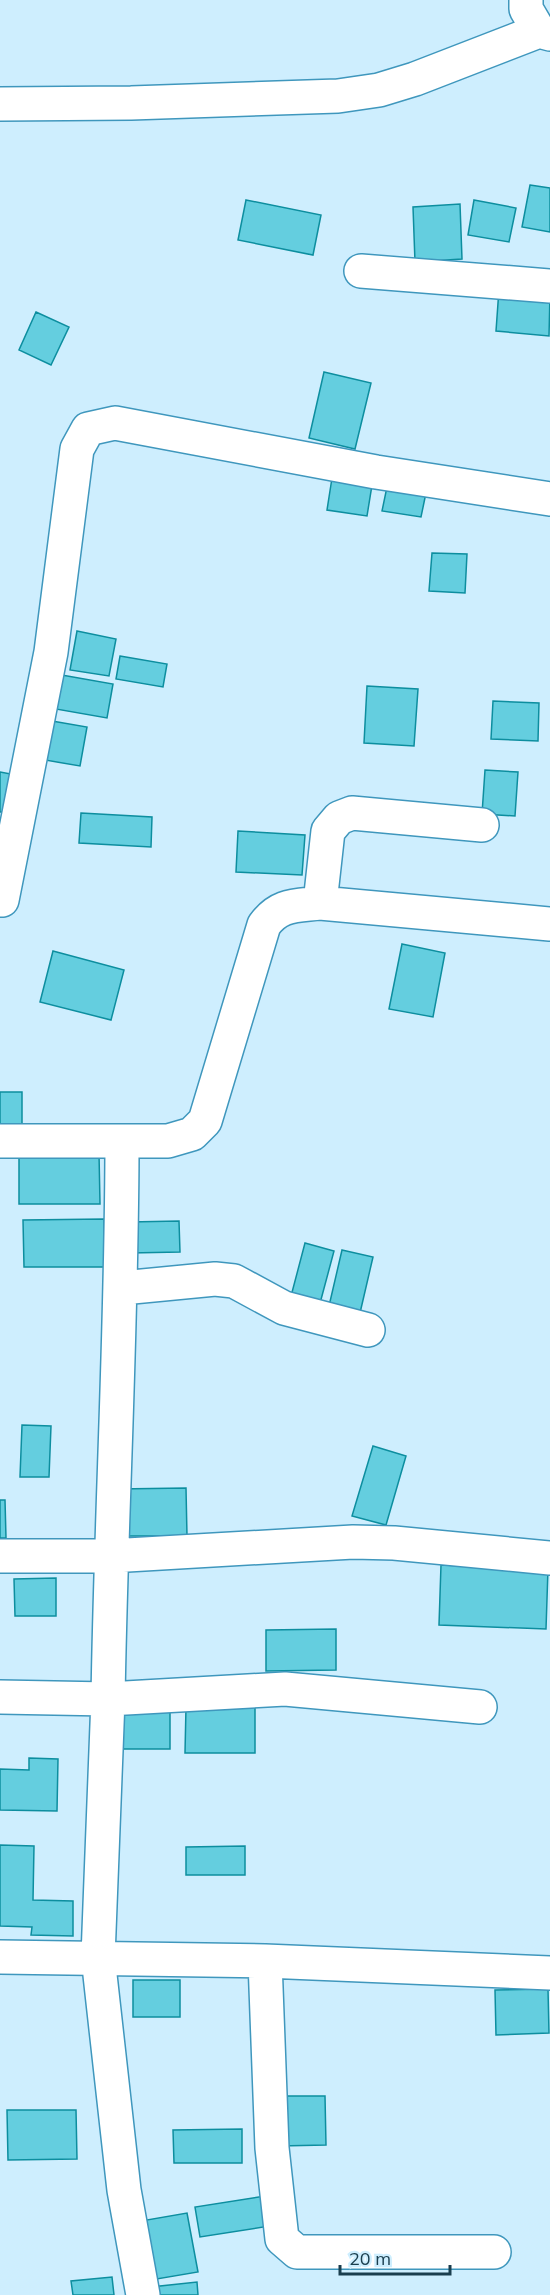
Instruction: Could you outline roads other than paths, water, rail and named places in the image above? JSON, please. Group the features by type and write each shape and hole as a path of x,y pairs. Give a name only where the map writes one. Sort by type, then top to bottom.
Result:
{"street":[{"path":"0,104 131,103 338,96 379,90 545,32 526,9 526,0"},
{"path":"361,272 550,286"},
{"path":"2,900 51,652 77,449 88,429 115,423 376,472 550,499"},
{"path":"320,903 328,831 339,818 352,813 482,825"},
{"path":"0,1141 168,1142 192,1134 205,1121 264,925 273,912 285,907 320,903 550,924"},
{"path":"122,1140 122,1288 110,1556 108,1699 98,1957 124,2190 143,2295"},
{"path":"122,1288 215,1279 234,1281 284,1308 368,1330"},
{"path":"0,1556 110,1556 353,1542 393,1543 550,1558"},
{"path":"0,1697 108,1699 285,1689 480,1707"},
{"path":"0,1957 265,1961 550,1972"},
{"path":"265,1961 272,2148 282,2239 297,2252 494,2252"}]}
